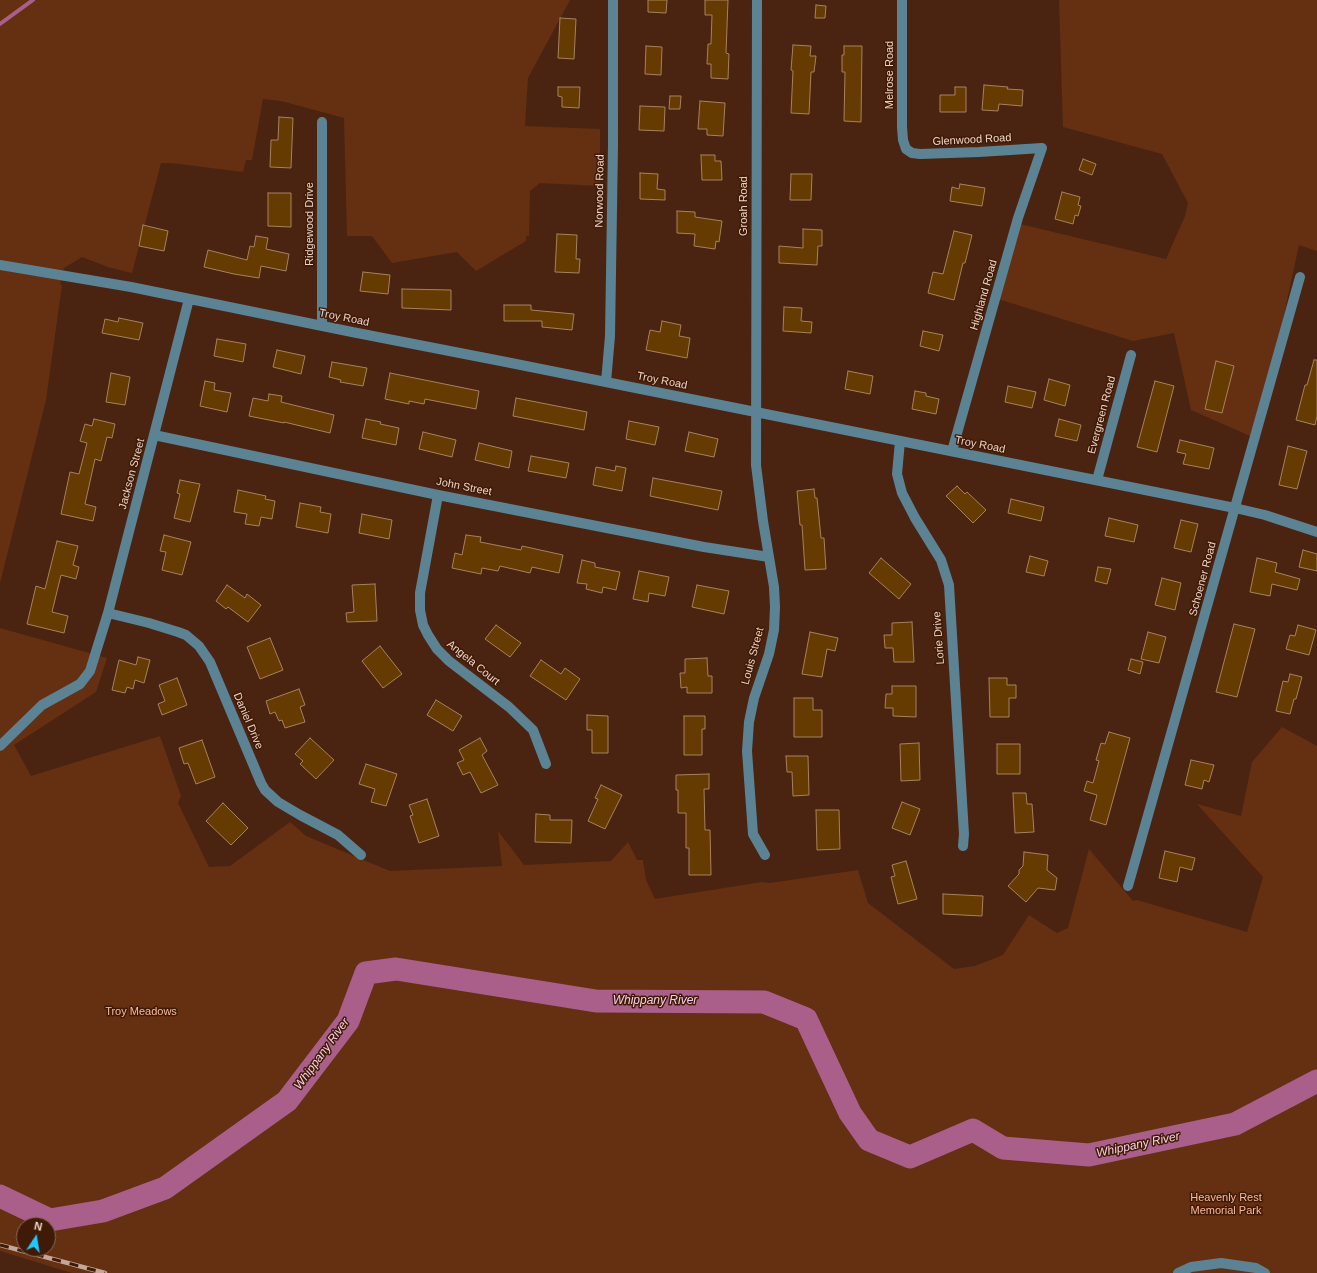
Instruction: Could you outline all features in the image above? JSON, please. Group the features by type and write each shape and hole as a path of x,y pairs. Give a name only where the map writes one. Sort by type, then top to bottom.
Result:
{"street":[{"name":"Norwood Road","path":"606,382 610,328 613,145 613,0"},
{"name":"Groah Road","path":"756,412 757,0"},
{"name":"Melrose Road","path":"902,0 902,127 903,140 906,149"},
{"name":"Ridgewood Drive","path":"322,122 322,326"},
{"name":"Glenwood Road","path":"906,149 912,153 920,154 1040,148"},
{"name":"Highland Road","path":"952,451 1018,218 1042,148 1040,148"},
{"name":"Troy Road","path":"0,265 131,287 1097,480 1235,508 1317,532"},
{"name":"Schoener Road","path":"1128,886 1300,277"},
{"name":"Jackson Street","path":"0,746 42,705 80,684 90,671 108,613 189,299"},
{"name":"Evergreen Road","path":"1097,480 1131,356"},
{"name":"Louis Street","path":"756,412 756,465 763,521 774,587 775,607 774,630 769,654 754,698 749,722 747,751 753,834 764,855"},
{"name":"John Street","path":"154,435 438,495 704,547 769,557"},
{"name":"Lorie Drive","path":"900,441 896,474 902,493 915,518 942,560 949,585 964,834 963,846"},
{"name":"Angela Court","path":"438,495 420,593 420,610 423,625 437,649 449,661 509,707 533,730 546,764"},
{"name":"Daniel Drive","path":"108,613 178,632 193,640 210,662 265,790 278,802 338,835 361,855"},
{"path":"1178,1273 1191,1267 1221,1263 1256,1268 1265,1273"}],"green space":[{"path":"0,0 570,0 528,78 525,126 600,129 600,186 540,183 530,191 529,236 526,236 526,241 476,271 457,252 392,263 372,236 347,236 344,118 281,101 263,99 252,160 246,160 243,172 161,163 132,273 108,267 82,257 64,268 60,284 62,285 46,400 0,583"},
{"path":"1059,0 1317,0 1317,251 1299,245 1257,439 1191,410 1174,333 1133,341 998,299 1020,224 1166,259 1185,216 1188,203 1162,154 1063,127"},
{"path":"0,628 107,658 96,692 14,745 31,776 160,736 181,796 178,803 209,867 230,866 290,822 306,836 390,871 502,866 498,831 524,865 611,861 628,842 637,860 643,860 646,880 655,899 762,882 770,883 858,870 868,903 954,969 975,966 1003,955 1029,915 1057,933 1068,928 1089,849 1133,901 1137,900 1247,932 1263,877 1197,804 1241,816 1252,762 1282,727 1317,746 1317,1273 72,1273 20,1257 56,1257 56,1217 16,1217 16,1256 0,1251"}],"building":[{"path":"648,0 667,0 666,13 648,12"},
{"path":"705,0 728,0 726,53 729,54 728,79 711,78 711,64 707,64 708,44 711,44 712,15 705,15"},
{"path":"816,5 826,6 825,18 815,18"},
{"path":"560,18 576,19 574,59 558,58"},
{"path":"793,45 811,46 810,56 816,56 814,72 811,72 809,114 791,113 793,71 791,70"},
{"path":"646,46 662,47 661,75 645,74"},
{"path":"844,46 862,46 861,122 844,121 845,72 842,72 842,55 844,55"},
{"path":"984,85 1023,90 1022,106 999,104 998,111 982,110"},
{"path":"558,87 580,87 579,108 562,107 562,97 558,96"},
{"path":"955,87 966,87 966,112 940,112 940,95 955,95"},
{"path":"670,96 681,96 680,109 669,109"},
{"path":"700,101 725,103 723,136 707,135 707,129 698,129"},
{"path":"640,106 665,107 664,131 639,130"},
{"path":"279,117 293,118 291,168 270,167 271,140 278,140"},
{"path":"701,155 715,155 715,161 721,161 722,180 702,180"},
{"path":"1083,159 1096,164 1092,175 1079,170"},
{"path":"640,173 658,174 657,189 665,190 665,200 640,199"},
{"path":"791,174 812,174 811,200 790,200"},
{"path":"960,184 985,188 982,206 950,201 952,187 959,189"},
{"path":"1062,192 1080,197 1078,205 1081,206 1078,216 1075,215 1073,224 1055,219"},
{"path":"268,193 291,193 291,227 268,226"},
{"path":"677,211 695,212 695,217 722,221 719,242 716,241 715,249 694,246 695,234 677,233"},
{"path":"143,225 168,231 164,251 139,246"},
{"path":"803,229 822,230 822,246 818,246 817,265 779,263 779,246 803,248"},
{"path":"954,231 972,235 965,263 963,263 954,300 928,293 933,272 943,274"},
{"path":"557,234 577,235 576,259 580,259 579,273 555,272"},
{"path":"256,236 268,238 266,249 289,254 286,271 261,266 259,278 204,267 208,250 247,260 250,246 254,247"},
{"path":"363,272 390,275 388,294 360,291"},
{"path":"402,289 451,290 451,310 402,308"},
{"path":"504,305 531,305 531,310 574,314 572,330 542,327 542,321 504,321"},
{"path":"784,307 802,308 801,321 812,322 811,333 783,331"},
{"path":"119,318 143,323 139,340 102,333 105,319 118,322"},
{"path":"662,321 681,325 679,336 690,338 687,358 646,350 650,330 660,332"},
{"path":"923,331 943,335 939,351 920,346"},
{"path":"217,339 246,344 243,362 214,356"},
{"path":"277,350 305,356 301,374 273,367"},
{"path":"1314,360 1317,360 1317,416 1315,425 1296,420 1305,385 1307,385"},
{"path":"1216,361 1234,366 1222,413 1205,409"},
{"path":"332,362 367,368 363,386 340,382 341,380 329,377"},
{"path":"848,371 873,376 870,394 845,389"},
{"path":"111,373 130,377 125,405 106,402"},
{"path":"390,373 479,391 476,409 425,399 424,404 409,401 409,404 385,399"},
{"path":"1049,379 1070,385 1065,406 1044,400"},
{"path":"205,381 215,383 214,390 231,393 227,412 200,406"},
{"path":"1155,381 1174,386 1157,452 1137,447"},
{"path":"1008,386 1036,392 1032,408 1005,402"},
{"path":"915,391 926,393 926,396 939,399 936,414 912,409"},
{"path":"269,394 282,396 281,402 334,415 330,433 284,422 249,416 253,398 268,401"},
{"path":"516,398 587,412 584,430 513,416"},
{"path":"94,419 115,424 112,438 107,437 101,461 95,459 85,504 96,507 93,521 61,514 70,472 79,474 87,443 80,441 85,424 92,426"},
{"path":"366,419 399,428 396,445 362,438"},
{"path":"1059,419 1081,425 1077,441 1055,436"},
{"path":"629,421 659,427 655,445 626,439"},
{"path":"423,432 456,440 452,457 419,449"},
{"path":"689,432 718,439 714,457 685,451"},
{"path":"1180,440 1214,448 1209,469 1183,464 1186,454 1177,452"},
{"path":"479,443 512,451 509,468 475,460"},
{"path":"1288,446 1307,451 1297,489 1279,485"},
{"path":"531,456 569,463 566,478 528,471"},
{"path":"616,466 626,468 622,491 593,485 596,467 615,471"},
{"path":"653,478 722,491 718,510 650,496"},
{"path":"180,480 200,484 190,522 174,518 180,494 177,493"},
{"path":"957,486 965,494 967,492 986,510 973,523 946,496"},
{"path":"814,489 815,498 817,498 821,538 824,538 826,569 805,570 802,525 800,525 797,491"},
{"path":"238,490 266,496 265,499 275,501 272,519 261,517 259,526 245,524 247,514 234,512"},
{"path":"1011,499 1044,507 1041,521 1008,513"},
{"path":"300,503 321,507 320,512 331,514 328,533 296,527"},
{"path":"362,514 392,520 389,539 359,533"},
{"path":"1109,518 1138,525 1134,542 1105,536"},
{"path":"1181,520 1198,524 1191,552 1174,548"},
{"path":"164,535 191,542 182,575 162,570 166,552 160,551"},
{"path":"466,535 481,537 480,542 521,550 522,546 563,555 559,573 532,567 530,573 500,566 498,571 482,568 481,574 452,568 455,553 462,555"},
{"path":"57,541 78,546 73,565 79,567 76,579 61,575 52,612 68,616 64,633 27,624 36,586 45,589"},
{"path":"1303,550 1317,554 1317,571 1299,567"},
{"path":"1030,556 1048,561 1044,576 1026,572"},
{"path":"881,558 911,584 899,599 869,573"},
{"path":"1257,558 1277,563 1275,572 1300,579 1297,590 1272,584 1270,596 1250,592"},
{"path":"582,560 595,563 595,567 620,572 616,590 603,587 602,593 586,589 587,584 577,583"},
{"path":"1098,567 1111,569 1107,584 1095,581"},
{"path":"639,571 669,577 665,596 649,593 648,602 633,599"},
{"path":"1162,578 1181,583 1175,610 1155,605"},
{"path":"375,584 377,621 347,622 346,613 354,612 352,585"},
{"path":"227,585 245,598 247,594 261,605 248,622 228,607 226,609 216,601"},
{"path":"697,585 729,591 724,614 692,607"},
{"path":"912,622 914,662 894,662 893,648 885,648 884,635 892,635 892,623"},
{"path":"1234,624 1255,629 1237,697 1216,692"},
{"path":"496,625 521,643 510,657 485,639"},
{"path":"1298,625 1316,630 1309,655 1286,649 1290,635 1295,636"},
{"path":"810,632 838,638 835,651 827,649 822,677 802,674"},
{"path":"1148,632 1166,637 1159,663 1141,659"},
{"path":"270,638 283,670 260,679 247,647"},
{"path":"380,646 402,674 383,688 362,661"},
{"path":"138,657 150,660 144,683 135,680 133,689 127,687 125,693 112,690 119,660 136,665"},
{"path":"707,658 708,676 712,676 712,693 687,693 687,687 681,688 680,673 685,673 685,659"},
{"path":"1131,659 1143,662 1140,674 1128,670"},
{"path":"541,660 561,674 565,668 580,679 566,700 530,676"},
{"path":"1290,674 1302,677 1290,714 1276,711 1283,681 1288,682"},
{"path":"177,678 187,705 162,715 158,704 165,701 159,685"},
{"path":"989,678 1007,678 1007,685 1016,685 1016,698 1009,698 1009,717 990,717"},
{"path":"892,686 916,686 916,717 893,716 893,708 885,708 886,694 892,694"},
{"path":"299,689 305,705 300,707 305,722 285,728 282,720 279,721 275,712 270,714 266,701"},
{"path":"794,698 813,698 813,710 822,710 822,737 794,737"},
{"path":"436,700 462,716 453,731 427,715"},
{"path":"587,715 608,716 608,753 592,753 592,730 587,730"},
{"path":"684,716 705,716 705,729 702,729 702,755 684,755"},
{"path":"1109,732 1130,738 1106,825 1090,820 1097,795 1084,791 1087,781 1093,783 1099,761 1096,760 1101,743 1105,744"},
{"path":"310,738 334,760 316,779 300,764 303,761 295,754"},
{"path":"480,738 487,751 482,755 498,785 481,793 470,772 463,775 457,763 464,760 459,750"},
{"path":"202,740 215,777 196,784 188,763 184,764 179,748"},
{"path":"919,743 920,780 901,781 900,744"},
{"path":"997,744 1020,744 1020,774 997,774"},
{"path":"786,756 808,756 809,795 793,796 792,772 787,772"},
{"path":"1191,760 1214,765 1209,782 1204,780 1202,789 1185,785"},
{"path":"366,764 397,774 386,806 371,802 375,789 359,784"},
{"path":"709,774 709,789 704,789 705,830 710,830 711,875 689,875 689,848 686,848 686,813 678,813 678,790 676,790 676,775"},
{"path":"601,785 622,795 605,829 588,821 598,799 595,798"},
{"path":"1013,793 1026,793 1027,804 1032,804 1034,832 1015,833"},
{"path":"427,799 439,836 419,843 410,816 413,815 409,805"},
{"path":"902,802 920,809 910,835 892,828"},
{"path":"223,803 248,828 231,845 206,821"},
{"path":"816,810 839,810 840,849 817,850"},
{"path":"536,814 550,815 550,820 572,820 571,843 535,842"},
{"path":"1165,851 1195,858 1192,870 1180,867 1177,882 1159,878"},
{"path":"1024,852 1048,855 1047,870 1057,878 1055,890 1038,888 1026,902 1008,886 1019,874 1019,870 1023,866"},
{"path":"906,861 917,899 898,904 891,877 895,876 892,865"},
{"path":"943,894 983,896 982,916 943,914"}],"waterway":[{"path":"0,24 33,0"},
{"name":"Whippany River","path":"0,1196 50,1220 103,1211 165,1188 287,1101 348,1021 366,973 396,969 596,1001 764,1002 806,1019 850,1113 869,1140 910,1157 973,1130 1003,1148 1089,1155 1235,1124 1317,1081"}],"railway":[{"path":"0,1245 105,1273"}],"park label":[{"name":"Troy Meadows","path":"141,1012"},
{"name":"Heavenly Rest Memorial Park","path":"1226,1204"}]}
